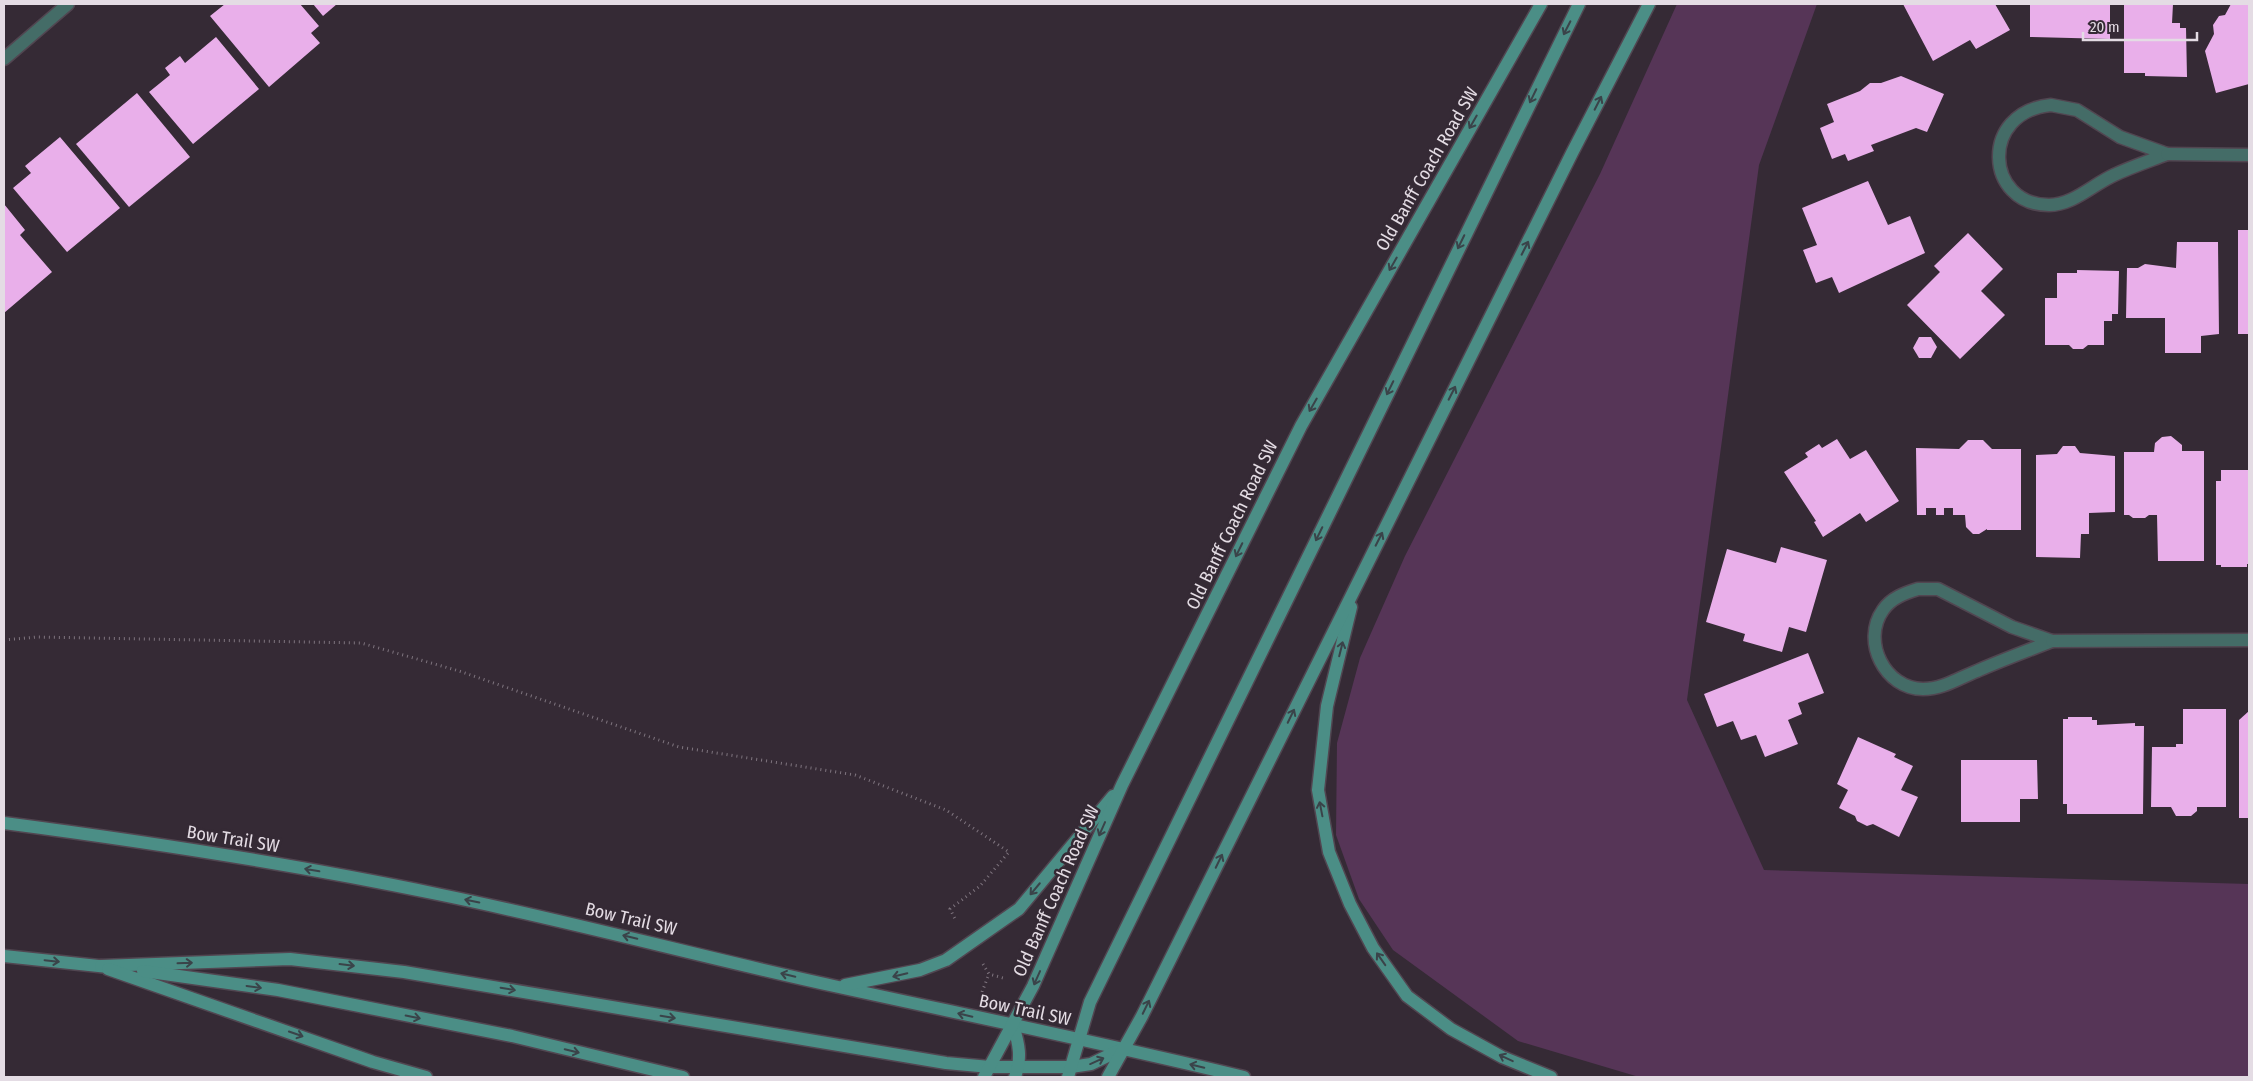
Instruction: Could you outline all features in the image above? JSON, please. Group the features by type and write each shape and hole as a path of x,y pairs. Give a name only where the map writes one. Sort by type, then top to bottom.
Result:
{"main road":[{"name":"Old Banff Coach Road SW","path":"987,1072 1033,986 1122,785 1301,426 1541,4"},
{"path":"1070,1072 1090,1002 1579,4"},
{"path":"1108,1077 1146,1007 1357,582 1649,4"},
{"path":"1357,582 1327,706 1318,790 1329,852 1346,895 1373,948 1408,996 1451,1029 1502,1057 1551,1077"},
{"path":"836,986 912,972 946,960 1018,909 1122,785"},
{"name":"Bow Trail SW","path":"4,824 119,838 436,893 836,986 1244,1077"},
{"path":"4,956 101,966 278,990 512,1036 682,1077"},
{"path":"101,966 290,958 404,972 946,1063 987,1072 1070,1072 1092,1064 1122,1049"},
{"path":"101,966 373,1062 426,1077"},
{"path":"1013,1025 1020,1046 1016,1072"}],"street":[{"path":"4,58 68,4"},
{"path":"2167,154 2113,176 2074,198 2049,205 2034,203 2020,197 2002,174 1999,159 2000,145 2005,131 2014,120 2025,111 2038,106 2052,105 2077,110 2120,137 2167,154 2249,154"},
{"path":"2052,641 1975,672 1951,684 1923,689 1908,686 1894,678 1883,667 1876,652 1874,637 1876,623 1883,610 1892,600 1918,589 1938,589 2012,627 2052,641 2249,640"}],"path":[{"path":"4,640 37,637 361,643 459,672 679,747 855,775 946,810 1009,852 980,886 950,909 956,921"},
{"path":"989,974 1003,978"}],"shaded area":[{"path":"1677,4 1817,4 1759,165 1687,700 1764,870 2249,884 2249,1077 1639,1077 1518,1041 1393,950 1359,899 1336,835 1337,743 1360,658 1405,556 1600,174"}],"building":[{"path":"225,4 300,4 319,26 311,33 320,43 269,87 210,16"},
{"path":"313,4 337,4 323,16"},
{"path":"1903,4 1995,4 2010,30 1976,49 1970,40 1933,61"},
{"path":"2030,4 2110,4 2110,39 2030,37"},
{"path":"2124,4 2173,4 2172,23 2180,23 2180,28 2186,28 2187,77 2145,76 2145,73 2124,73"},
{"path":"2231,4 2249,4 2249,84 2216,93 2205,51 2214,34 2213,25 2219,16 2225,15"},
{"path":"216,37 259,89 193,144 149,92 170,75 165,68 180,56 185,63"},
{"path":"1901,76 1944,94 1927,132 1916,128 1871,145 1874,151 1848,161 1845,154 1832,159 1820,128 1834,122 1827,104 1860,91 1870,83 1881,83"},
{"path":"137,93 190,157 129,207 76,144"},
{"path":"60,137 120,208 67,252 13,188 31,173 25,166"},
{"path":"1868,181 1888,225 1910,216 1925,253 1839,293 1832,277 1816,283 1803,250 1817,245 1802,208"},
{"path":"4,204 25,230 20,235 52,272 4,313"},
{"path":"2238,230 2249,230 2249,334 2238,334"},
{"path":"1968,233 2003,269 1981,291 2005,315 1960,359 1907,305 1940,272 1934,266"},
{"path":"2177,242 2218,242 2219,334 2201,336 2201,353 2165,353 2165,318 2126,318 2127,268 2138,268 2145,264 2176,268"},
{"path":"2077,270 2119,271 2118,314 2112,314 2112,321 2104,321 2104,345 2088,345 2083,349 2073,349 2069,345 2045,345 2045,298 2057,298 2057,273 2077,273"},
{"path":"1919,337 1931,337 1937,347 1931,358 1919,358 1913,348"},
{"path":"2171,436 2182,445 2182,451 2204,451 2204,561 2158,561 2157,515 2133,518 2129,515 2124,515 2124,452 2154,452 2155,443 2162,437"},
{"path":"1837,439 1850,459 1866,450 1899,501 1866,522 1860,513 1823,537 1814,522 1816,521 1784,472 1808,457 1805,453 1819,444 1822,448"},
{"path":"1968,440 1983,440 1992,449 2021,449 2021,530 1987,529 1979,534 1973,534 1966,527 1965,515 1953,515 1953,508 1944,508 1944,515 1936,515 1936,508 1926,508 1926,515 1917,515 1916,448 1959,449"},
{"path":"2063,446 2075,446 2080,453 2115,456 2115,512 2089,513 2089,534 2081,534 2080,558 2036,557 2036,455 2057,454"},
{"path":"2221,470 2249,470 2249,564 2247,564 2247,567 2221,567 2221,565 2216,565 2216,481 2221,481"},
{"path":"1781,547 1827,560 1806,632 1789,627 1782,652 1743,641 1745,634 1706,622 1727,549 1776,563"},
{"path":"1808,653 1824,693 1798,703 1802,714 1788,720 1798,744 1765,757 1756,735 1741,740 1733,721 1717,727 1704,694"},
{"path":"2183,709 2226,709 2226,807 2197,807 2197,811 2191,816 2176,816 2171,807 2151,807 2152,747 2176,747 2176,744 2183,744"},
{"path":"2249,711 2249,818 2239,818 2239,720"},
{"path":"2068,717 2092,717 2092,720 2097,720 2097,725 2135,723 2135,726 2144,726 2143,814 2067,814 2067,804 2063,804 2063,719 2068,719"},
{"path":"1858,737 1896,754 1894,757 1913,766 1901,790 1918,797 1899,837 1873,824 1867,826 1857,821 1855,816 1839,808 1848,790 1837,784"},
{"path":"1961,760 2037,760 2038,799 2020,799 2020,822 1961,822"}]}
